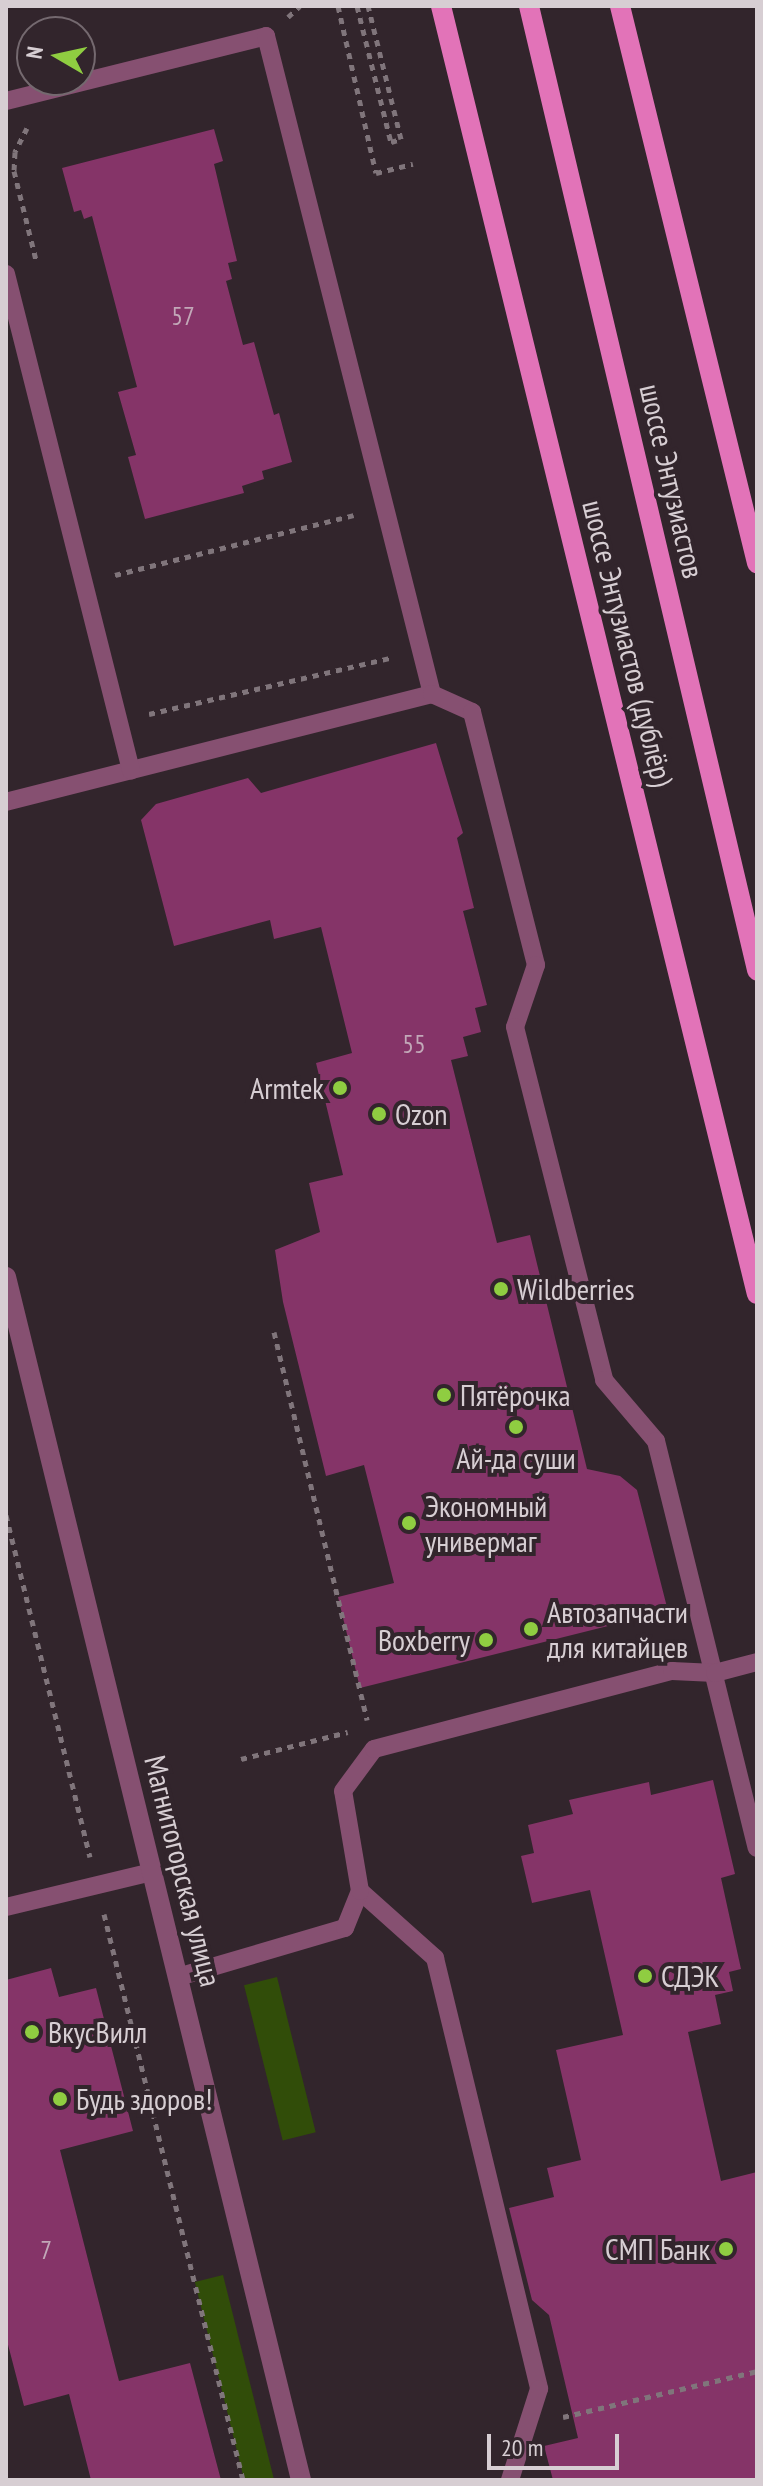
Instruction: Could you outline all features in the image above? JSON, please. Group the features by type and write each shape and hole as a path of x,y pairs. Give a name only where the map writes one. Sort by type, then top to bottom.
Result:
{"main road":[{"name":"шоссе Энтузиастов (дублёр)","path":"441,6 757,1294"},
{"name":"шоссе Энтузиастов","path":"529,6 757,970"},
{"name":"шоссе Энтузиастов","path":"620,6 757,563"}],"street":[{"name":"Магнитогорская улица","path":"6,1277 301,2480"}],"lane":[{"path":"6,101 266,36 432,694"},
{"path":"6,274 131,770"},
{"path":"6,802 432,694 472,712 536,965 515,1027 604,1380 656,1441 757,1848"},
{"path":"178,1977 345,1928 360,1891 343,1791 374,1749 672,1671 715,1673 757,1662"},
{"path":"6,1907 152,1872"},
{"path":"360,1891 435,1958 539,2389 510,2480"}],"path":[{"path":"338,6 376,173 413,164"},
{"path":"357,6 391,142 401,139 368,6"},
{"path":"33,123 25,129 15,152 14,171 40,276"},
{"path":"110,561 114,576 384,507"},
{"path":"118,721 421,651"},
{"path":"274,1332 365,1714"},
{"path":"6,1515 243,2480"},
{"path":"241,1759 356,1730"},
{"path":"574,2415 757,2371"}],"green space":[{"path":"277,1977 316,2132 283,2140 244,1985"},
{"path":"223,2275 274,2480 244,2480 195,2282"}],"building":[{"path":"214,129 223,161 214,164 237,261 228,263 232,279 226,281 243,345 254,342 274,415 279,413 292,462 262,471 264,479 242,486 244,493 145,519 128,457 136,455 118,392 137,387 92,216 84,219 81,210 74,212 62,168"},
{"path":"436,743 463,833 457,838 474,908 463,911 487,1005 475,1008 481,1032 463,1037 468,1056 451,1060 497,1243 530,1235 587,1469 620,1476 637,1490 668,1611 360,1688 338,1597 394,1583 364,1465 326,1476 283,1302 275,1250 320,1232 309,1183 343,1175 316,1063 352,1053 321,927 274,939 270,920 174,946 141,820 156,804 248,778 261,793"},
{"path":"713,1780 735,1874 721,1878 741,1969 729,1972 733,1991 715,1995 721,2024 688,2032 721,2181 757,2172 757,2480 553,2480 544,2446 578,2438 549,2315 532,2300 509,2208 554,2197 547,2168 581,2160 556,2050 623,2035 590,1890 532,1903 521,1856 534,1853 528,1825 573,1814 569,1800 649,1782 651,1795"},
{"path":"51,1968 59,1997 96,1988 133,2131 60,2150 119,2381 190,2363 221,2480 91,2480 69,2394 24,2406 6,2337 6,1980"}],"place":[{"name":"Armtek","path":"340,1088"},
{"name":"Ozon","path":"379,1114"},
{"name":"Wildberries","path":"501,1289"},
{"name":"Пятёрочка","path":"444,1395"},
{"name":"Ай-да суши","path":"516,1427"},
{"name":"Экономный универмаг","path":"409,1523"},
{"name":"Автозапчасти для китайцев","path":"531,1629"},
{"name":"Boxberry","path":"486,1640"},
{"name":"СДЭК","path":"645,1976"},
{"name":"ВкусВилл","path":"32,2032"},
{"name":"Будь здоров!","path":"60,2099"},
{"name":"СМП Банк","path":"726,2249"}]}
